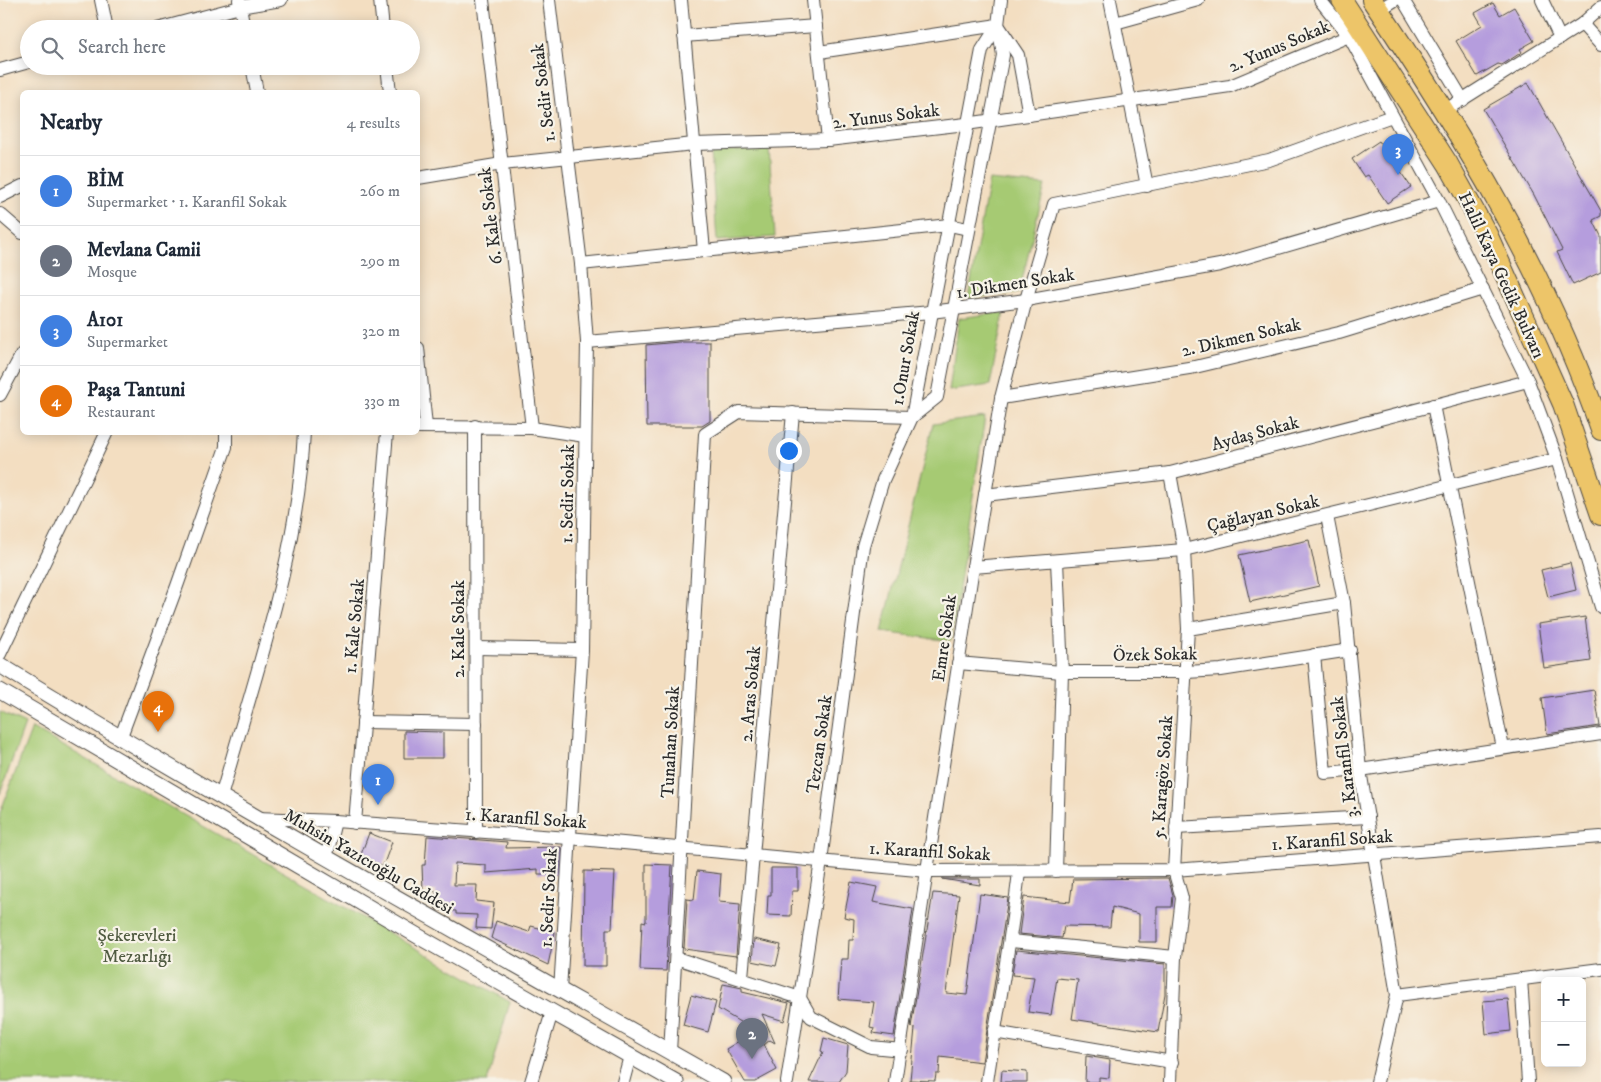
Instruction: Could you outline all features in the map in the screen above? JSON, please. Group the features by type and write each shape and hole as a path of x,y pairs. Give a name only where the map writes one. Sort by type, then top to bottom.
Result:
{"highway":[{"name":"Halil Kaya Gedik Bulvarı","path":"1342,0 1448,164 1487,234 1563,404 1601,514"},
{"name":"Halil Kaya Gedik Bulvarı","path":"1382,3 1506,218 1540,284 1601,430"}],"street":[{"path":"101,0 105,20"},
{"path":"187,20 240,4 281,0"},
{"path":"380,0 382,20"},
{"name":"6. Kale Sokak","path":"483,0 532,428"},
{"name":"1. Sedir Sokak","path":"549,0 581,264 587,342 582,650 560,990"},
{"path":"681,0 704,251"},
{"path":"813,0 828,140"},
{"name":"1.Onur Sokak","path":"912,417 937,398 1003,55 998,25 1001,0"},
{"path":"1110,0 1147,186 1269,160 1392,116"},
{"path":"1115,23 1198,0"},
{"path":"1320,0 1349,36 1439,201 1528,381 1557,459 1601,607"},
{"path":"1403,0 1463,100"},
{"path":"1542,0 1560,38"},
{"path":"240,4 243,20"},
{"path":"1444,111 1582,24 1601,7"},
{"path":"1582,24 1601,45"},
{"path":"818,52 998,25 1018,55 1030,115"},
{"name":"1.Onur Sokak","path":"912,417 966,124 982,50 998,25"},
{"path":"684,36 816,26"},
{"name":"2. Yunus Sokak","path":"420,178 502,164 694,144 828,140 966,124 1230,86 1349,36"},
{"path":"0,70 20,64"},
{"path":"254,75 257,90"},
{"path":"388,75 390,90"},
{"name":"Emre Sokak","path":"895,1082 902,1050 972,567 1001,398 1026,300 1054,204 1147,186"},
{"path":"0,197 20,187"},
{"name":"1. Dikmen Sokak","path":"587,342 954,310 1026,300 1220,265 1439,201"},
{"path":"0,214 20,231"},
{"path":"581,264 948,225 968,229"},
{"name":"2. Dikmen Sokak","path":"1001,398 1195,367 1339,333 1484,289"},
{"path":"0,395 20,358"},
{"name":"Aydaş Sokak","path":"985,495 1170,473 1528,381"},
{"path":"420,389 422,427 532,428 585,436"},
{"path":"1433,405 1503,748"},
{"name":"Tunahan Sokak","path":"670,1052 705,434 739,412 793,413"},
{"path":"793,413 912,417"},
{"name":"2. Aras Sokak","path":"742,978 793,413"},
{"name":"Tezcan Sokak","path":"787,1082 821,861 863,546 883,480 912,417"},
{"name":"2. Kale Sokak","path":"475,426 476,832"},
{"path":"0,654 106,435"},
{"path":"120,738 177,586 226,447 226,435"},
{"path":"221,797 280,585 302,467 304,435"},
{"name":"1. Kale Sokak","path":"355,823 388,435"},
{"name":"Çağlayan Sokak","path":"972,567 1184,550 1557,459"},
{"name":"5. Karagöz Sokak","path":"1170,473 1184,550 1188,629 1174,870 1182,898 1175,957 1170,1082"},
{"name":"3. Karanfil Sokak","path":"1326,516 1344,603 1360,770 1376,854 1397,995 1377,1082"},
{"path":"1056,871 1062,672 1057,561"},
{"path":"1188,629 1344,603"},
{"path":"476,648 582,650"},
{"name":"Özek Sokak","path":"958,663 1062,672 1186,672 1221,670 1350,650"},
{"path":"1314,655 1325,773 1360,770 1601,734"},
{"name":"Muhsin Yazıcıoğlu Caddesi","path":"0,665 120,738 326,858 723,1082"},
{"path":"0,691 247,836 676,1082"},
{"path":"363,722 476,724"},
{"path":"1176,828 1368,817"},
{"path":"247,836 257,818"},
{"name":"1. Karanfil Sokak","path":"257,818 335,820 569,838 928,871 1174,870 1601,837"},
{"path":"326,858 335,820"},
{"path":"987,1082 1011,941 1019,872"},
{"path":"1011,941 1175,957"},
{"path":"676,958 800,998 811,1018 871,1047 902,1050"},
{"path":"1397,995 1601,969"},
{"path":"1521,979 1528,1082"},
{"path":"531,1082 560,990"},
{"path":"994,1032 1172,1062"},
{"path":"623,1082 630,1056"}],"green space":[{"path":"769,148 775,237 717,241 711,152"},
{"path":"989,180 1045,185 1019,293 968,298"},
{"path":"1004,312 990,385 949,391 959,318"},
{"path":"985,417 951,641 882,632 933,424"},
{"path":"0,712 25,724 0,794"},
{"name":"Şekerevleri Mezarlığı","path":"32,728 510,1002 487,1082 0,1082 0,813"}],"building":[{"path":"1493,3 1500,15 1514,7 1534,41 1520,49 1522,52 1502,65 1498,64 1477,76 1456,41 1482,25 1475,13"},
{"path":"1528,83 1601,211 1601,216 1593,220 1601,236 1601,272 1573,285 1557,252 1562,250 1534,195 1483,109"},
{"path":"1379,141 1411,187 1387,203 1368,175 1364,177 1352,159"},
{"path":"710,342 710,421 702,426 647,426 646,345"},
{"path":"1309,540 1319,586 1250,602 1239,555"},
{"path":"1570,563 1576,590 1548,597 1541,570"},
{"path":"1585,617 1591,661 1544,668 1538,624"},
{"path":"1594,690 1600,726 1547,734 1542,698"},
{"path":"404,731 443,732 443,758 404,758"},
{"path":"369,833 392,842 383,866 360,857"},
{"path":"427,836 507,842 506,848 561,847 559,874 538,874 538,869 486,873 486,865 455,863 454,885 477,885 476,901 494,903 491,929 476,928 477,915 456,914 456,911 437,910 435,908 436,891 423,891 422,865 425,865"},
{"path":"646,864 672,865 666,971 640,970 642,921 646,922"},
{"path":"771,868 798,868 798,891 792,891 791,916 767,915 768,895 771,895"},
{"path":"584,871 615,872 612,929 606,929 606,966 583,966"},
{"path":"697,871 721,874 719,902 740,904 736,956 684,949 687,899 694,900"},
{"path":"1168,878 1173,895 1172,907 1157,907 1157,942 1139,942 1139,914 1112,907 1110,927 1064,926 1062,938 1019,934 1024,897 1070,902 1073,879"},
{"path":"942,879 980,879 980,885"},
{"path":"851,882 877,887 873,902 913,909 894,1036 873,1033 874,1028 870,1027 874,1002 838,999 841,959 848,959 849,940 853,940 854,919 844,917"},
{"path":"933,893 959,895 946,993 967,995 980,894 1008,898 982,1062 940,1057 939,1074 936,1074 935,1081 910,1080 915,1028 911,1027"},
{"path":"496,921 529,932 531,926 555,932 548,965 491,938"},
{"path":"754,939 781,945 776,966 752,961"},
{"path":"1016,950 1165,964 1165,994 1158,1032 1072,1019 1078,980 1057,978 1051,1015 1028,1012 1034,977 1012,975"},
{"path":"723,984 742,988 742,992 789,1003 784,1021 762,1014 775,1043 770,1040 764,1045 777,1070 755,1082 745,1082 726,1049 755,1031 718,1009"},
{"path":"691,995 716,1002 708,1032 683,1025"},
{"path":"1508,999 1511,1031 1486,1034 1483,1001"},
{"path":"824,1038 848,1045 846,1071 839,1082 809,1082 823,1052 821,1051"},
{"path":"1086,1056 1110,1060 1109,1078 1099,1077 1099,1082 1085,1082"},
{"path":"1002,1070 1027,1072 1027,1082 1001,1082"}],"place":[{"name":"A101","path":"1398,175"},
{"name":"Paşa Tantuni","path":"158,732"},
{"name":"BİM","path":"378,805"},
{"name":"Mevlana Camii","path":"752,1059"}]}
